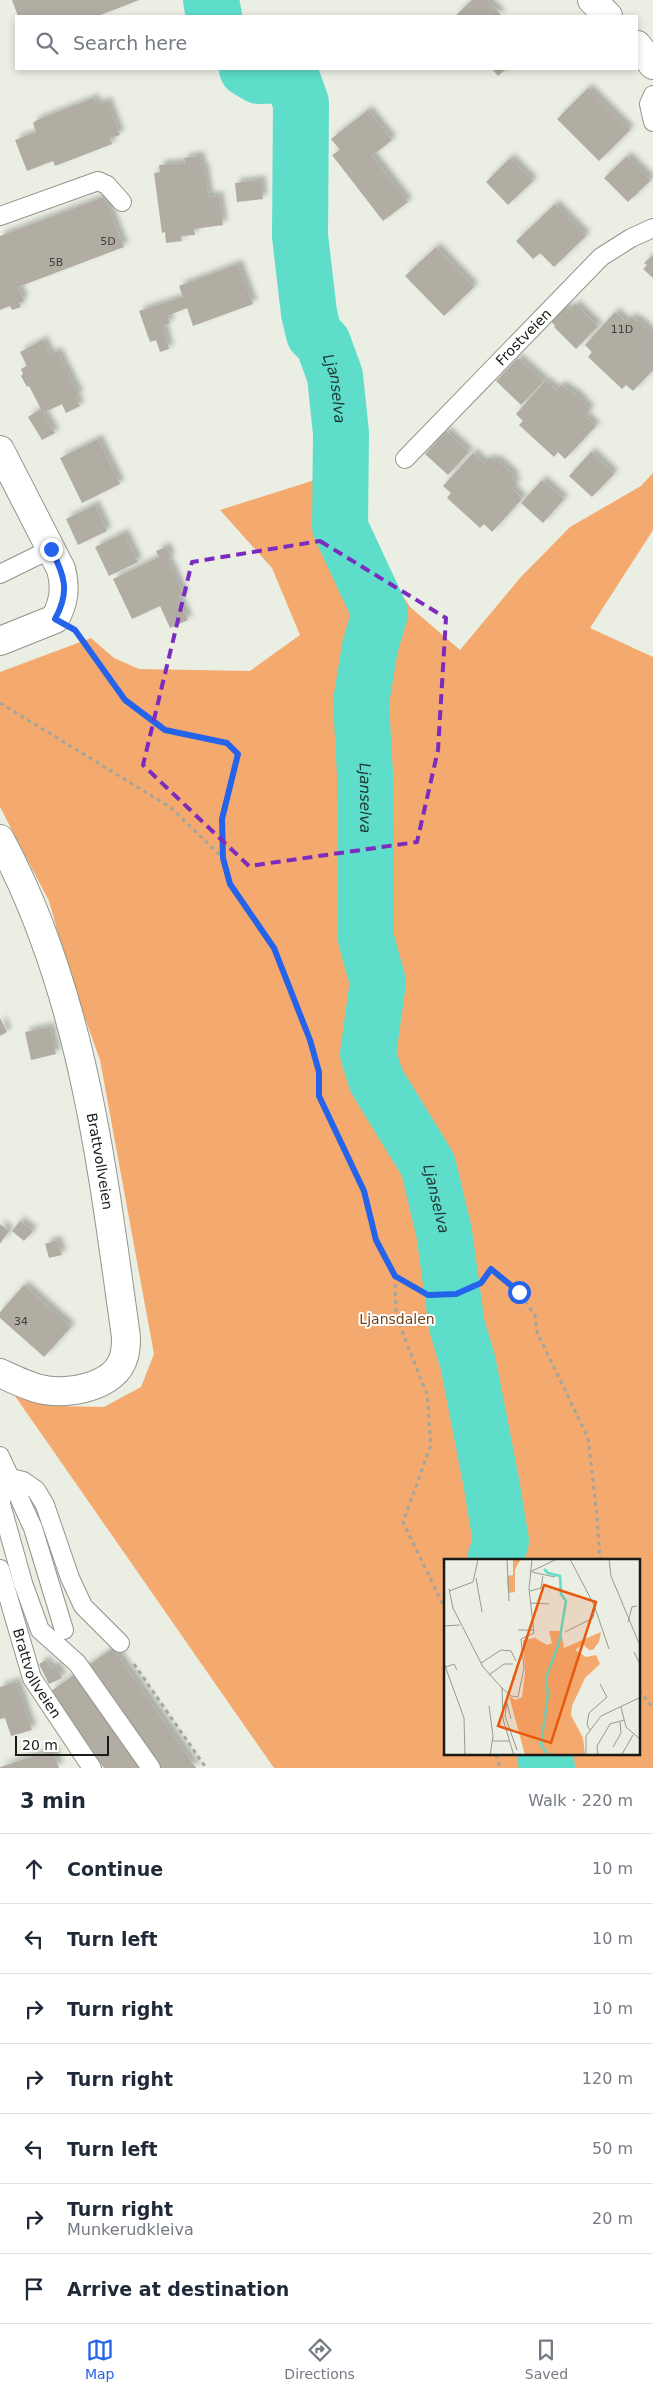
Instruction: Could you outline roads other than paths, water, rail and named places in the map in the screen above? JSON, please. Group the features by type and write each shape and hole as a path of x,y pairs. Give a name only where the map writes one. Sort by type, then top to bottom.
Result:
{"street":[{"path":"592,0 607,15"},
{"path":"638,46 653,65"},
{"path":"0,450 61,569 65,584 62,605 55,619 0,641"},
{"name":"Brattvollveien","path":"0,840 35,912 72,1021 83,1064 100,1158 126,1337 124,1357 116,1372 85,1388 71,1392 39,1389 0,1373"}],"lane":[{"path":"653,94 649,104 653,122"},
{"path":"0,216 98,181 107,185 122,202"},
{"name":"Frostveien","path":"405,459 601,257 631,238 653,228"},
{"path":"0,574 51,549"},
{"path":"0,1456 33,1528 64,1630"},
{"path":"11,1478 23,1481 36,1490 45,1505 70,1578 83,1606 120,1642"},
{"path":"11,1478 2,1488 0,1504 23,1583 40,1630 77,1663 152,1768"},
{"name":"Brattvollveien","path":"0,1569 32,1678 92,1768"}],"waterway":[{"name":"Ljanselva","path":"211,0 214,15"},
{"name":"Ljanselva","path":"249,70 259,76 291,75 301,103 300,236 309,313 314,334 323,343 335,376 341,433 340,527 380,613 370,647 361,702 365,774 366,939 378,982 368,1054 376,1080 428,1165 444,1232 457,1326 468,1363 491,1481 501,1541 495,1559"},
{"name":"Ljanselva","path":"545,1756 547,1768"}],"park label":[{"name":"Ljansdalen","path":"397,1319"}]}
